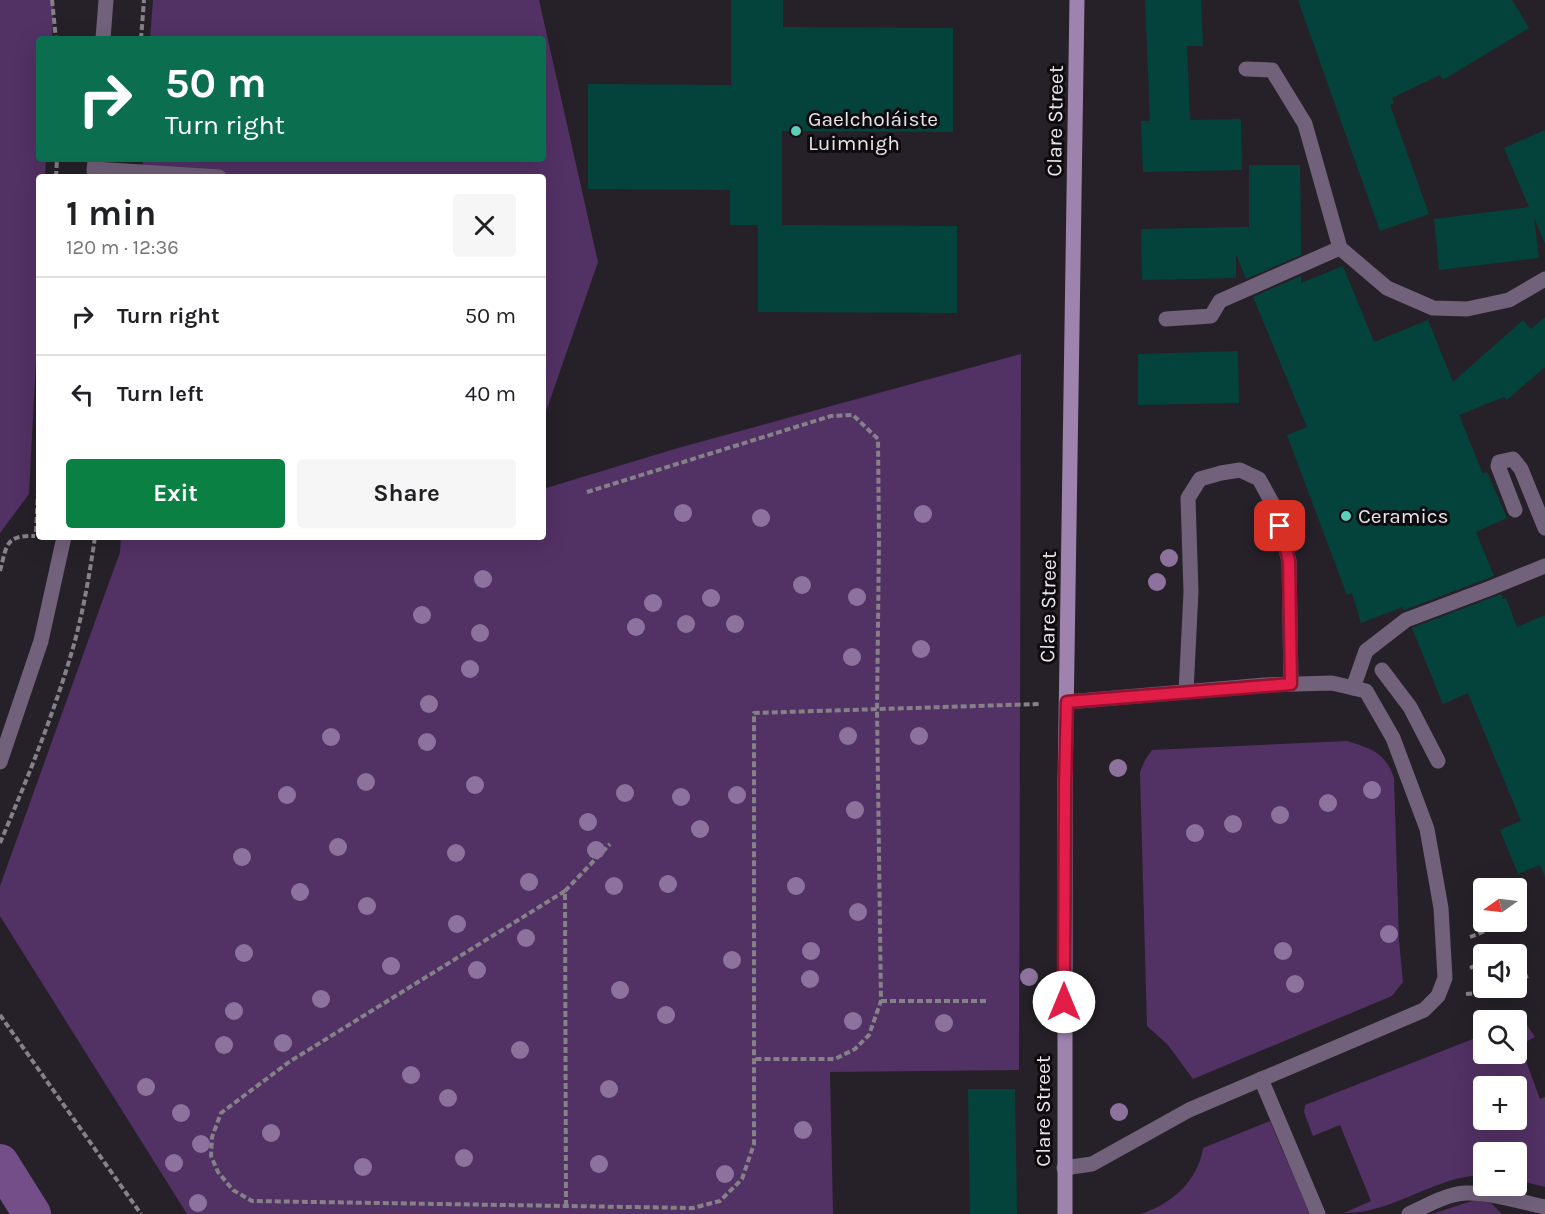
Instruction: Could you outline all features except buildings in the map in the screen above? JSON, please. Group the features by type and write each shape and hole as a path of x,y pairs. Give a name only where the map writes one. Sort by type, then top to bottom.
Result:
{"main road":[{"name":"Clare Street","path":"1065,1214 1065,788 1077,0"}],"street":[{"path":"103,36 105,0"},
{"path":"1246,69 1272,70 1305,124 1340,248 1387,288 1433,308 1467,309 1509,300 1545,279"},
{"path":"95,168 178,174"},
{"path":"1166,319 1211,316 1220,301 1340,248"},
{"path":"1515,510 1498,466 1499,462 1510,459 1513,459 1521,470 1545,528"},
{"path":"1186,692 1191,592 1188,498 1200,479 1221,472 1240,470 1259,479 1275,508 1289,561 1291,684"},
{"path":"0,762 41,641 63,540"},
{"path":"1353,688 1366,651 1406,620 1545,566"},
{"path":"1382,670 1410,707 1438,760"},
{"path":"1064,1168 1092,1164 1189,1110 1424,1010 1438,996 1445,978 1441,908 1426,829 1393,738 1366,691 1332,683 1291,684 1067,702"},
{"path":"1261,1079 1318,1214"},
{"path":"1408,1214 1438,1200 1465,1193 1506,1198 1545,1207"}],"path":[{"path":"52,0 56,36"},
{"path":"141,36 144,0"},
{"path":"587,492 831,416 853,415 878,439 877,710 881,1001 869,1035 855,1049 835,1059 755,1059"},
{"path":"0,571 7,546 20,536 35,536 36,520"},
{"path":"0,843 44,736 70,657 83,608 94,540"},
{"path":"610,844 565,891 289,1062 220,1113 212,1137 211,1156 218,1173 233,1190 252,1201 693,1208 720,1201 742,1179 754,1144 754,713 1067,702"},
{"path":"565,891 566,1206"},
{"path":"1465,939 1482,932"},
{"path":"881,1001 986,1001"},
{"path":"0,1015 141,1214"}],"shaded area":[{"path":"0,0 54,0 52,36 36,36 36,162 46,162 45,174 36,174 36,360 29,494 0,533"},
{"path":"153,0 539,0 598,262 546,411 546,174 142,174 143,162 546,162 546,36 150,36"},
{"path":"1021,354 1019,1070 830,1072 833,1214 187,1214 0,916 0,886 120,552 121,540 546,540 546,488 678,448"},
{"path":"1347,741 1364,746 1382,757 1394,778 1399,941 1403,982 1392,996 1193,1079 1168,1045 1147,1026 1140,772 1145,760 1152,750"},
{"path":"1527,1025 1535,1037 1527,1041"},
{"path":"1473,1039 1473,1064 1527,1064 1540,1099 1545,1097 1545,1187 1527,1182 1527,1142 1473,1142 1473,1176 1448,1182 1379,1208 1344,1213 1371,1201 1340,1125 1313,1136 1304,1112 1305,1105"},
{"path":"1270,1121 1310,1214 1140,1214 1162,1205 1181,1190 1195,1171 1203,1148"},
{"path":"1475,1200 1491,1203 1502,1214 1432,1214"}],"waterway":[{"path":"0,1163 32,1214"}],"place":[{"name":"Gaelcholáiste Luimnigh","path":"796,131"},
{"name":"Ceramics","path":"1346,516"}],"route":[{"path":"1064,1002 1067,702 1291,684 1289,561 1280,526"}]}
